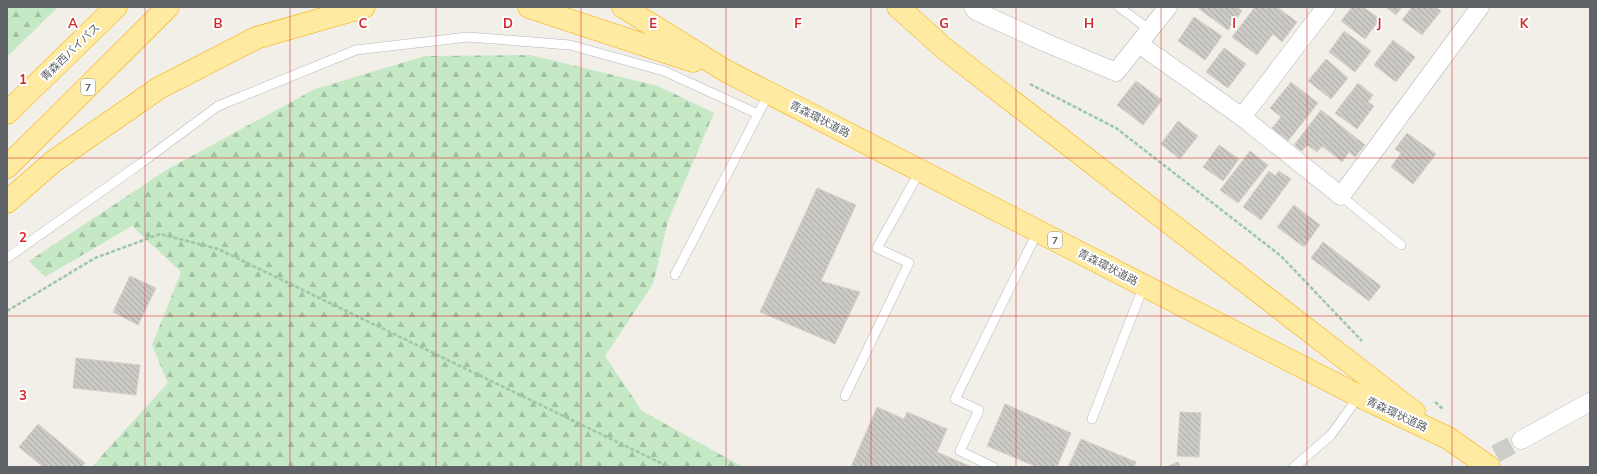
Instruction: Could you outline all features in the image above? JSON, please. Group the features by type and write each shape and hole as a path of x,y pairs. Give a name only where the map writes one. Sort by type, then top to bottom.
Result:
{"highway":[{"name":"青森西バイパス","path":"7,113 116,7"},
{"name":"7","path":"7,167 168,7"},
{"path":"7,202 54,161 159,88 256,38 364,7"},
{"path":"529,7 726,72"},
{"name":"青森環状道路","path":"623,7 726,72 1359,396 1448,438 1489,467"},
{"path":"898,7 946,50 1448,438"}],"street":[{"path":"973,7 976,11 1044,42 1116,72 1168,7"},
{"path":"1242,117 1326,7"},
{"path":"1139,44 1242,117 1341,196 1480,7"},
{"path":"1521,440 1590,402"}],"lane":[{"path":"1119,7 1150,30"},
{"path":"7,258 140,164 218,106 356,50 468,37 570,45 664,71 758,114"},
{"path":"675,275 769,93"},
{"path":"845,396 909,263 877,248 920,171"},
{"path":"1341,196 1401,245"},
{"path":"993,467 960,450 979,410 955,399 1038,231"},
{"path":"1092,419 1144,286"},
{"path":"1294,467 1331,435 1359,396"}],"path":[{"path":"1028,84 1122,132 1281,256 1366,345"},
{"path":"7,311 94,258 160,234 218,249 669,467"},
{"path":"1431,400 1449,414"}],"green space":[{"path":"7,7 58,7 7,57"},
{"path":"530,55 658,86 714,113 668,221 653,284 605,356 642,411 743,467 93,467 168,383 152,345 181,272 132,226 45,277 29,261 168,169 315,89 425,56"}],"building":[{"path":"1200,7 1237,7 1242,11 1228,30 1199,9"},
{"path":"1255,7 1264,7 1267,9 1269,7 1277,7 1297,22 1282,42 1273,34 1257,55 1232,37"},
{"path":"1352,7 1363,7 1380,19 1365,39 1341,21"},
{"path":"1386,7 1402,7 1396,15"},
{"path":"1412,7 1435,7 1441,11 1422,35 1402,20"},
{"path":"1194,17 1222,36 1205,60 1178,41"},
{"path":"1344,31 1371,51 1355,72 1329,52"},
{"path":"1393,40 1415,57 1396,82 1374,65"},
{"path":"1224,48 1246,64 1228,88 1206,72"},
{"path":"1326,59 1348,78 1331,99 1308,81"},
{"path":"1136,81 1162,100 1143,125 1117,105"},
{"path":"1291,82 1318,103 1288,141 1272,128 1281,117 1270,108"},
{"path":"1358,83 1373,95 1368,102 1374,106 1357,129 1335,113"},
{"path":"1321,110 1365,145 1355,157 1349,152 1342,162 1322,146 1317,152 1307,145 1302,151 1294,145"},
{"path":"1178,121 1198,136 1180,159 1161,144"},
{"path":"1407,133 1436,154 1413,184 1391,167 1401,153 1395,149"},
{"path":"1219,145 1239,159 1223,181 1203,167"},
{"path":"1250,151 1268,165 1238,203 1220,190"},
{"path":"1269,171 1275,176 1279,171 1291,179 1261,220 1243,207"},
{"path":"817,188 856,205 821,281 860,292 835,344 760,312"},
{"path":"1294,205 1320,225 1304,247 1277,227"},
{"path":"1323,242 1381,286 1369,301 1311,258"},
{"path":"130,276 156,288 138,325 113,312"},
{"path":"76,358 140,365 136,395 73,388"},
{"path":"1005,404 1071,433 1057,467 1037,467 987,446"},
{"path":"877,407 904,419 907,412 947,429 937,452 972,467 851,467"},
{"path":"1180,412 1201,413 1199,457 1177,456"},
{"path":"38,424 85,463 82,467 43,467 19,447"},
{"path":"1081,439 1136,462 1134,467 1068,467"},
{"path":"1178,462 1180,467 1166,467"}],"tunnel":[{"path":"1472,467 1521,440"}]}
